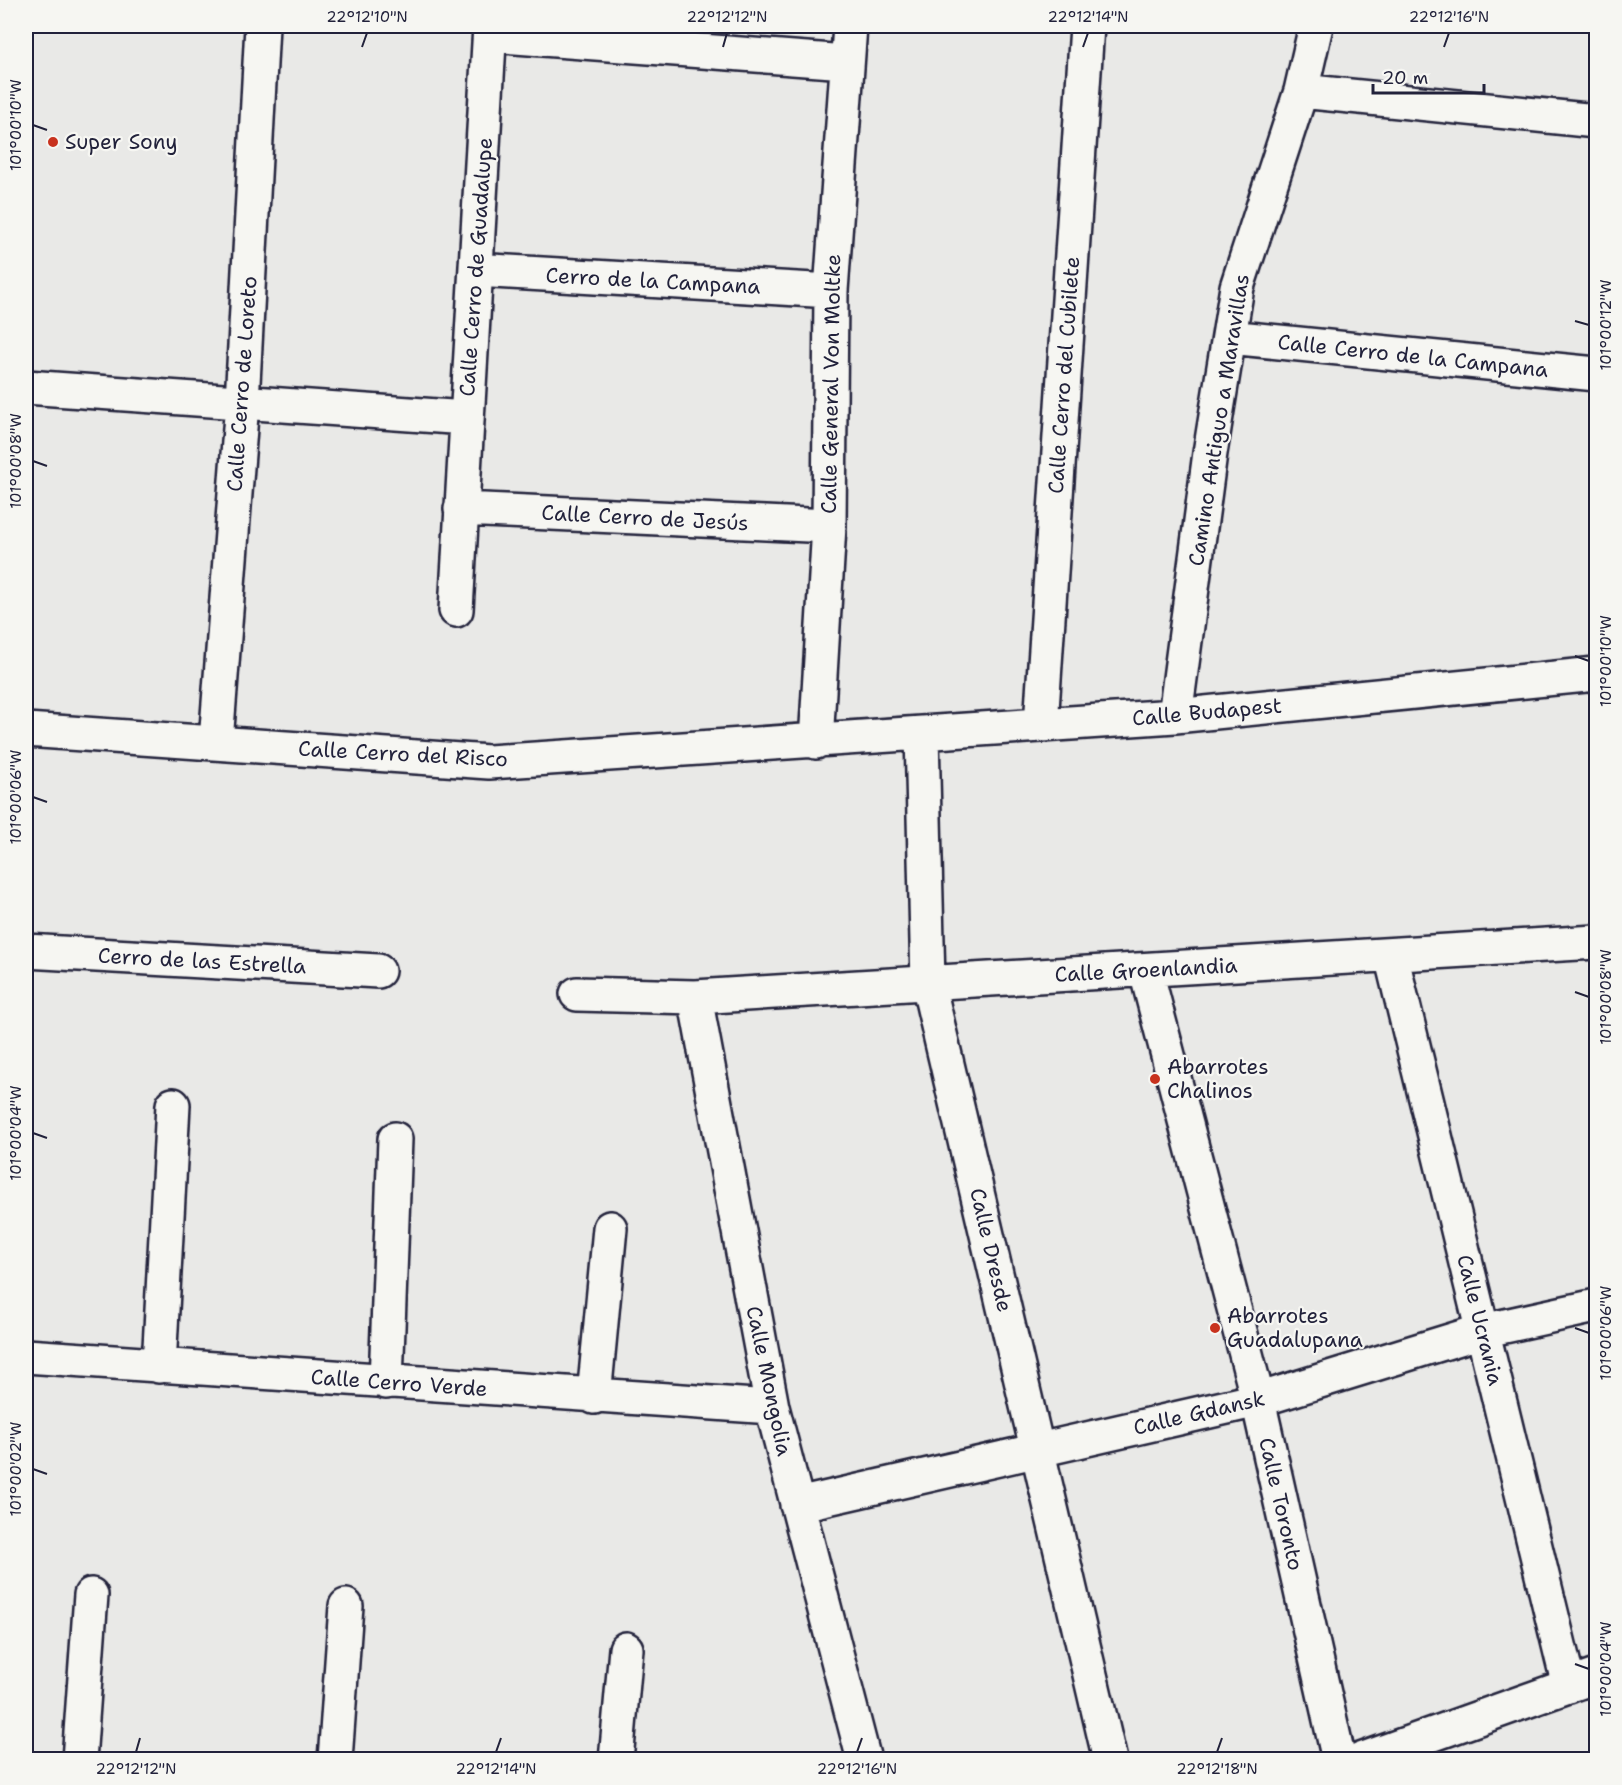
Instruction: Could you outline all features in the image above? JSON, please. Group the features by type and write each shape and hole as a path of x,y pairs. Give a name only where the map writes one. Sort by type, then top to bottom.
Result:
{"street":[{"name":"Calle Cerro de Loreto","path":"216,742 242,402 262,26"},
{"name":"Calle General Von Moltke","path":"816,742 829,526 831,291 850,26"},
{"name":"Calle Cerro del Cubilete","path":"1041,725 1087,26"},
{"name":"Camino Antiguo a Maravillas","path":"1175,716 1210,453 1238,287 1301,91 1316,26"},
{"path":"490,30 846,62"},
{"name":"Calle Cerro de Guadalupe","path":"456,610 490,30"},
{"path":"1301,91 1596,121"},
{"name":"Cerro de la Campana","path":"476,270 831,291"},
{"name":"Calle Cerro de la Campana","path":"1229,337 1596,374"},
{"path":"26,387 466,418"},
{"name":"Calle Cerro de Jesús","path":"461,509 829,526"},
{"name":"Calle Budapest","path":"816,742 1175,716 1596,674"},
{"name":"Calle Cerro del Risco","path":"26,730 489,762 816,742"},
{"name":"Calle Dresde","path":"922,734 928,983 1110,1760"},
{"name":"Calle Groenlandia","path":"578,994 695,997 1596,942"},
{"name":"Cerro de las Estrella","path":"26,951 378,971"},
{"name":"Calle Ucrania","path":"1391,955 1482,1331 1583,1681"},
{"name":"Calle Toronto","path":"1146,970 1258,1400 1339,1760"},
{"name":"Calle Mongolia","path":"695,997 772,1407 864,1760"},
{"path":"159,1366 173,1105"},
{"path":"386,1382 395,1139"},
{"path":"594,1397 610,1228"},
{"name":"Calle Gdansk","path":"797,1505 1258,1400 1482,1331 1596,1306"},
{"name":"Calle Cerro Verde","path":"26,1356 594,1397 772,1407"},
{"path":"79,1760 91,1595"},
{"path":"335,1760 346,1606"},
{"path":"616,1760 626,1649"},
{"path":"1361,1760 1583,1681"}],"place":[{"name":"Super Sony","path":"53,142"},
{"name":"Abarrotes Chalinos","path":"1155,1079"},
{"name":"Abarrotes Guadalupana","path":"1215,1328"}]}
